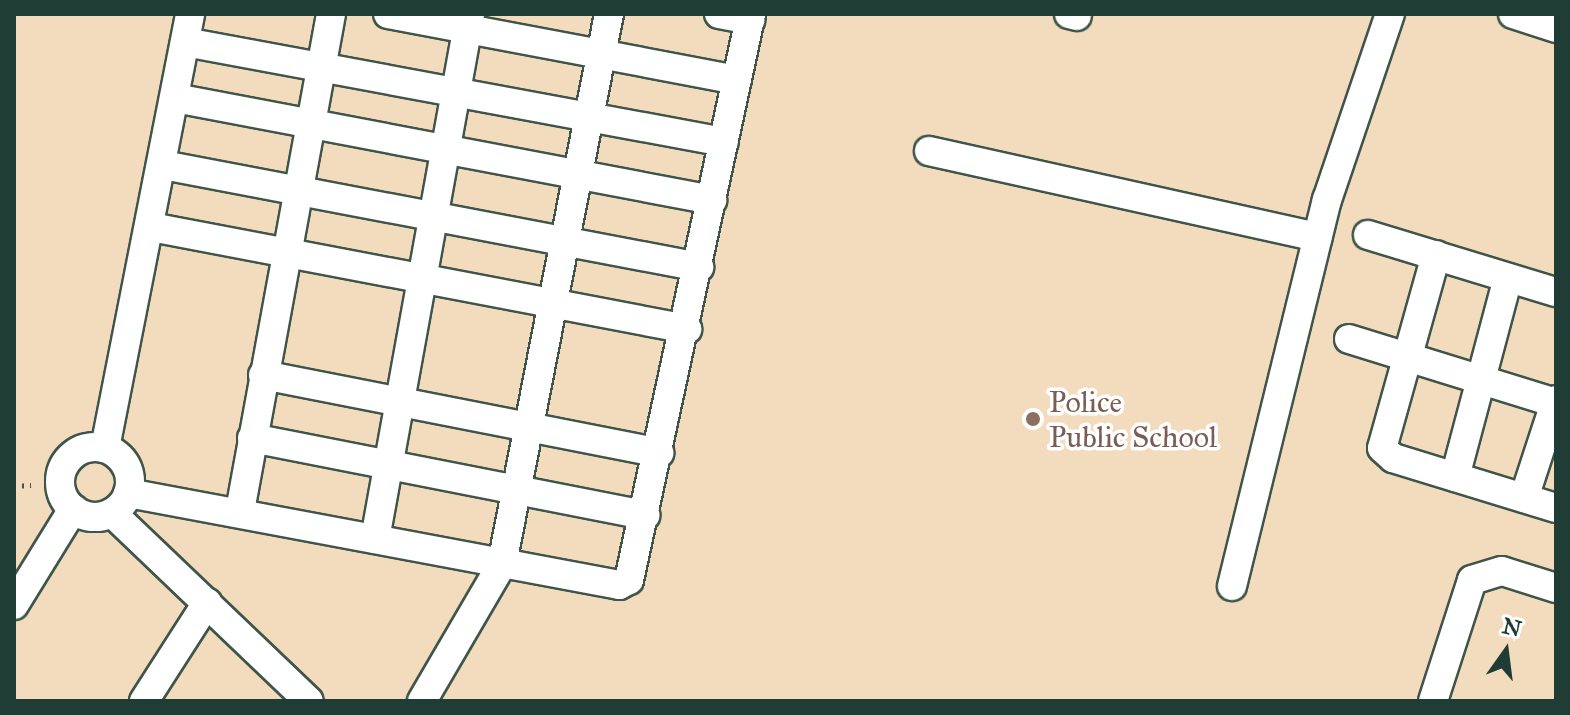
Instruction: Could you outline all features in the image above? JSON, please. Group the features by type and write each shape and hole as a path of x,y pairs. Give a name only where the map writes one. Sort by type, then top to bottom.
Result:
{"street":[{"path":"240,511 295,190 331,14"},
{"path":"388,14 469,22 601,55 737,80"},
{"path":"422,701 502,564 609,14"},
{"path":"105,448 79,451 61,471 59,484 73,509 97,517 120,503 240,511 619,585 634,569 687,329 750,17 719,14"},
{"path":"1232,586 1318,237 1390,14"},
{"path":"1513,14 1556,28"},
{"path":"375,539 469,22"},
{"path":"105,448 188,28 319,66 724,142"},
{"path":"175,98 712,200"},
{"path":"929,151 1318,237"},
{"path":"163,165 699,267"},
{"path":"151,227 285,250 687,329"},
{"path":"1368,235 1556,292"},
{"path":"1436,255 1404,356 1382,448 1455,477 1556,508"},
{"path":"1455,477 1508,278"},
{"path":"1349,339 1556,402 1524,498"},
{"path":"263,375 659,453"},
{"path":"252,438 646,515"},
{"path":"105,448 129,475 120,503"},
{"path":"120,503 207,603 297,697"},
{"path":"14,605 73,509"},
{"path":"1433,701 1472,580 1502,571 1556,588"},
{"path":"144,701 207,603"}],"path":[{"path":"14,486 31,485"}],"place":[{"name":"Police Public School","path":"1033,419"}]}
